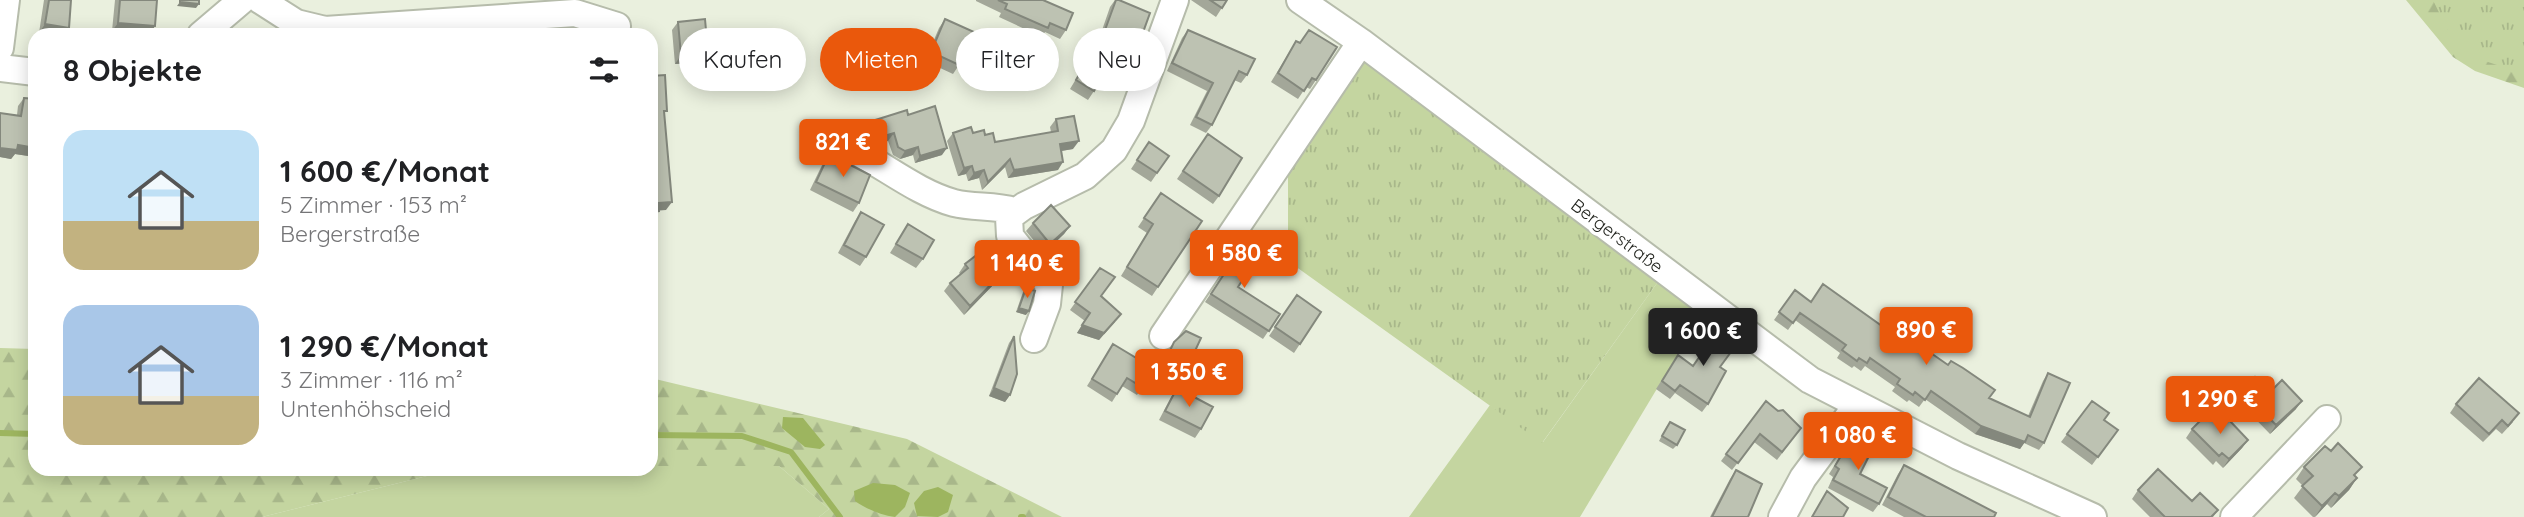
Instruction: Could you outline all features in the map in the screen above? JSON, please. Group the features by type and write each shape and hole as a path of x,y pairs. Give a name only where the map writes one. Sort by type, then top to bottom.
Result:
{"street":[{"path":"0,48 6,0"},
{"path":"209,28 242,0"},
{"path":"260,0 305,26 319,28"},
{"path":"1034,339 1047,304 1049,285 1010,236 1009,217 1014,211 1085,176 1114,150 1141,97 1175,0"},
{"name":"Bergerstraße","path":"1300,0 1361,42 1793,369 1857,405 2093,517"},
{"path":"409,28 575,13 617,26"},
{"path":"1163,336 1361,42"},
{"path":"0,68 28,71"},
{"path":"860,154 950,202 967,206 998,206 1014,211"},
{"path":"1782,517 1803,478 1857,405"},
{"path":"2234,517 2328,419"}],"green space":[{"path":"2406,0 2524,0 2524,88 2475,71 2453,57"},
{"path":"2433,0 2524,0 2524,74 2458,52"},
{"path":"1363,57 1660,279 1542,443 1288,261 1288,162"},
{"path":"1660,279 1703,312 1580,517 1409,517 1490,405 1543,442"},
{"path":"0,348 28,349 28,476 427,476 262,517 0,517"},
{"path":"658,380 907,439 1062,517 819,517 829,509 779,466 658,466"},
{"path":"658,466 779,466 829,509 819,517 262,517 427,476 658,476"}],"shaded area":[{"path":"783,417 803,418 825,445 820,449 805,447 782,428"},
{"path":"873,483 895,485 910,493 905,507 895,517 864,507 855,501 854,491"},
{"path":"938,487 953,495 948,512 938,517 917,516 914,503 924,491"}],"building":[{"path":"49,0 71,0 69,28 45,24"},
{"path":"120,0 157,0 155,26 118,23"},
{"path":"199,0 199,4 180,2"},
{"path":"998,0 1043,0 1073,13 1066,30 1050,23 1048,28 1005,9 1007,4"},
{"path":"1116,0 1150,13 1145,28 1106,28"},
{"path":"1210,0 1227,0 1222,8"},
{"path":"705,19 706,28 679,28 679,33 678,22"},
{"path":"945,19 965,28 956,28 956,64 942,57 941,28"},
{"path":"1188,30 1255,59 1247,75 1239,71 1212,125 1196,117 1213,83 1172,63"},
{"path":"1309,30 1337,47 1316,80 1312,78 1304,91 1278,73 1296,41 1300,43"},
{"path":"665,75 667,111 664,111 672,202 659,203 658,211 658,76"},
{"path":"24,98 28,98 28,147 18,145 17,150 0,148 0,113 21,116"},
{"path":"935,106 947,148 920,156 918,147 905,151 898,147 894,133 881,137 872,132 869,122 907,110 908,115"},
{"path":"1074,116 1079,141 1060,144 1063,162 1014,170 1010,159 988,182 984,170 974,173 972,166 964,168 953,133 971,127 973,133 984,130 985,135 993,133 995,142 1058,131 1056,119"},
{"path":"1208,134 1242,158 1219,196 1183,171"},
{"path":"1149,142 1169,156 1157,173 1137,160"},
{"path":"829,154 870,175 859,203 816,182"},
{"path":"1161,193 1202,221 1158,287 1127,267 1153,224 1144,218"},
{"path":"1051,205 1070,226 1050,244 1033,223"},
{"path":"861,212 884,225 866,257 844,245"},
{"path":"908,224 934,240 923,259 896,244"},
{"path":"1245,242 1261,252 1238,287 1280,314 1269,331 1211,294"},
{"path":"983,250 1002,273 970,306 950,283 968,268 965,264"},
{"path":"1100,268 1115,277 1101,296 1121,314 1104,333 1082,325 1090,313 1075,302"},
{"path":"1823,284 1889,331 1892,326 1948,365 1951,361 1963,368 1995,390 1989,398 2030,417 2048,373 2070,383 2044,443 2028,435 2025,442 1981,426 1931,391 1925,400 1915,392 1913,395 1897,384 1900,379 1870,358 1867,363 1859,358 1857,361 1842,350 1846,345 1800,313 1793,323 1779,312 1795,290 1811,302"},
{"path":"1026,288 1035,291 1029,311 1019,308"},
{"path":"1297,295 1321,312 1300,344 1275,327"},
{"path":"1720,327 1739,341 1720,367 1726,371 1708,404 1680,385 1675,391 1662,381 1678,355 1693,366"},
{"path":"1186,331 1201,338 1189,364 1168,355 1174,342"},
{"path":"1014,336 1017,374 1010,395 994,388"},
{"path":"1113,344 1151,367 1142,387 1127,378 1117,394 1092,379"},
{"path":"2255,377 2270,392 2282,380 2302,401 2276,425 2242,390"},
{"path":"2479,378 2519,413 2508,426 2502,420 2489,434 2456,404"},
{"path":"1177,388 1213,407 1201,429 1165,411"},
{"path":"1766,401 1778,411 1783,410 1801,428 1782,452 1760,434 1738,463 1726,454"},
{"path":"2092,401 2109,413 2104,420 2118,430 2098,457 2067,434"},
{"path":"2208,413 2222,427 2229,420 2248,440 2229,459 2222,453 2219,456 2192,429"},
{"path":"1670,422 1685,430 1677,445 1662,436"},
{"path":"1851,439 1872,450 1860,474 1887,488 1879,504 1833,480 1839,469 1835,466"},
{"path":"2338,443 2362,467 2354,475 2357,478 2339,496 2335,493 2322,506 2302,486 2313,476 2304,467 2325,446 2331,451"},
{"path":"1904,465 1996,513 1994,517 1926,517 1888,497"},
{"path":"2158,469 2192,501 2200,493 2218,510 2211,517 2165,517 2138,490"},
{"path":"1736,470 1762,484 1748,517 1712,517"},
{"path":"1827,491 1848,508 1843,517 1812,517"}],"waterway":[{"path":"0,433 28,434"},
{"path":"658,435 742,436 791,452 840,517"}]}
